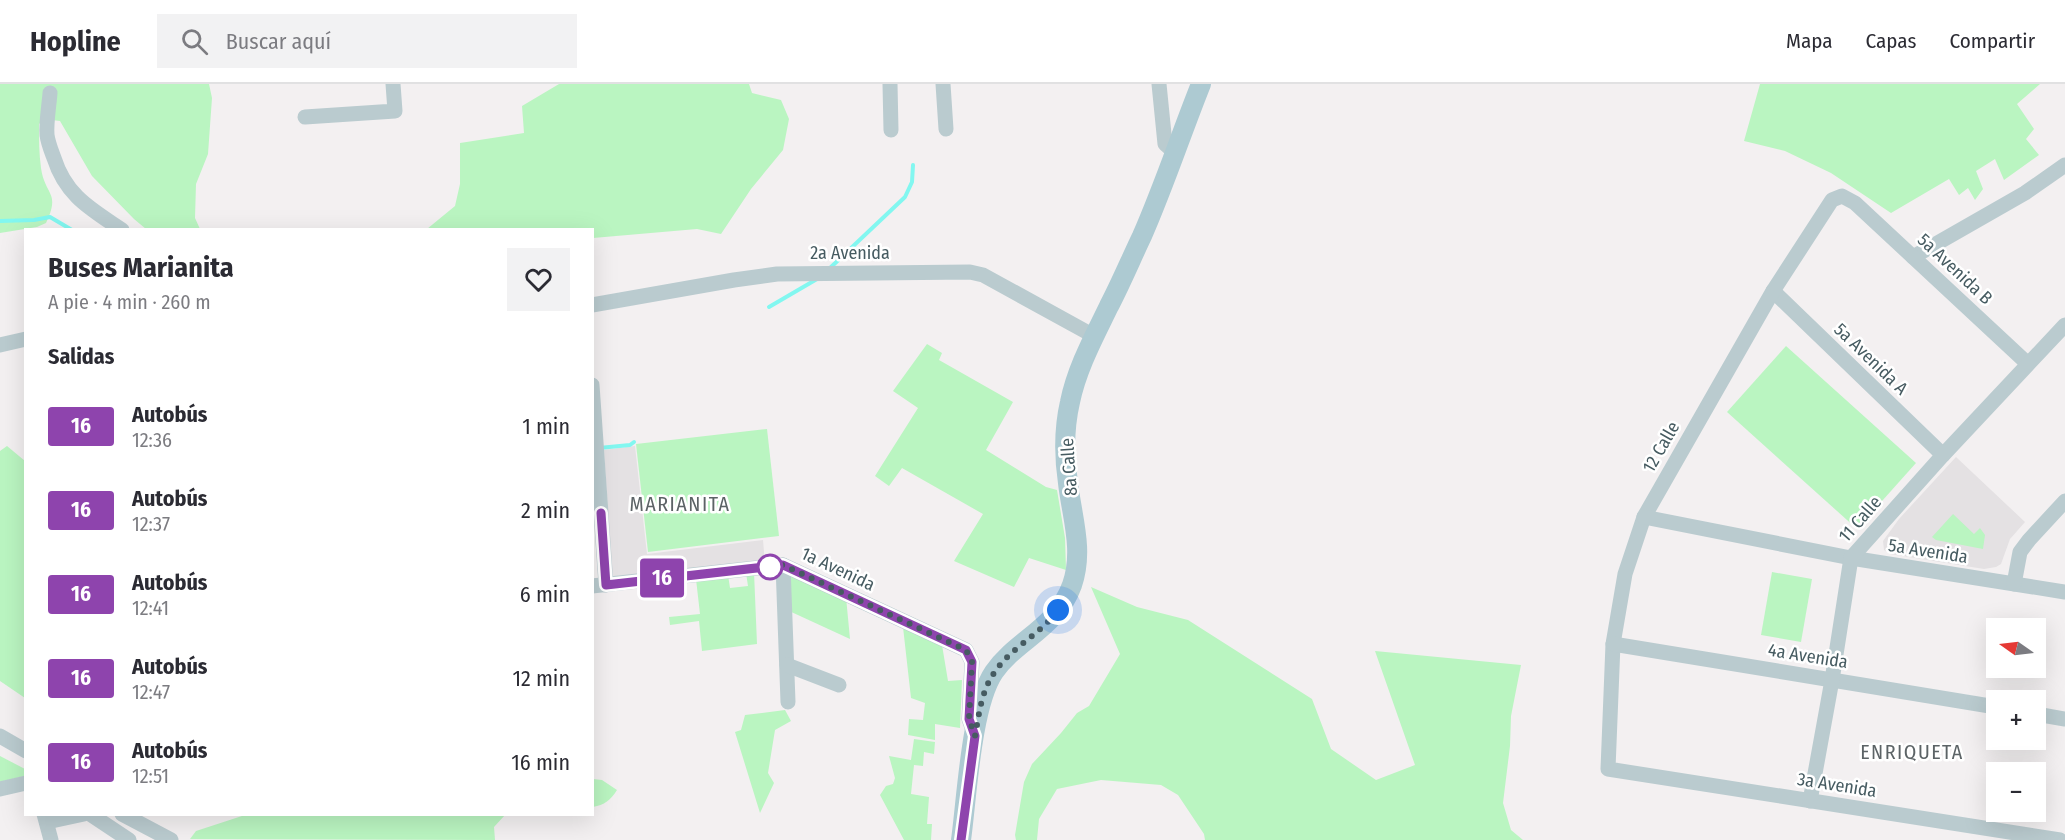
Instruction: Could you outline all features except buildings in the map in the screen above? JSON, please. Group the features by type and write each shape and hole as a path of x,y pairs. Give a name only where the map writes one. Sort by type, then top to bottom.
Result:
{"main road":[{"name":"8a Calle","path":"962,840 981,702 993,674 1004,660 1047,624 1064,603 1076,569 1078,546 1068,483 1066,426 1072,395 1094,336 1145,228 1201,84"}],"street":[{"path":"305,117 395,111 393,84"},
{"path":"890,84 891,130"},
{"path":"943,84 946,129"},
{"path":"1159,84 1165,144 1174,152"},
{"path":"50,93 47,135 64,183 87,206 120,228"},
{"path":"1913,257 2025,193 2065,165"},
{"name":"12 Calle","path":"1608,769 1613,644 1625,574 1644,517 1773,291 1832,200 1842,196 1855,203"},
{"name":"5a Avenida B","path":"1855,203 2028,364"},
{"name":"2a Avenida","path":"594,304 777,274 963,272 979,274 1094,336"},
{"name":"5a Avenida A","path":"1773,291 1943,455"},
{"name":"11 Calle","path":"1810,801 1851,558 1943,455 2065,325"},
{"path":"0,345 24,339"},
{"path":"594,412 597,453 599,586"},
{"path":"2014,584 2020,552 2065,501"},
{"name":"5a Avenida","path":"1644,517 1851,558 2065,592"},
{"path":"783,565 788,702"},
{"name":"1a Avenida","path":"599,586 783,565 966,650 971,657 969,719 975,736"},
{"name":"4a Avenida","path":"1613,644 1986,705"},
{"path":"787,665 839,685"},
{"path":"2046,716 2065,719"},
{"path":"0,736 24,750"},
{"name":"3a Avenida","path":"1608,769 2060,840"},
{"path":"0,789 24,783"},
{"path":"51,840 46,818 65,816"},
{"path":"93,816 129,840"},
{"path":"126,816 171,840"}],"shaded area":[{"path":"635,446 647,554 763,540 765,564 613,583 604,450"},
{"path":"1956,457 2025,522 2010,539 2001,564 1984,569 1890,554 1884,550 1883,541 1899,519"}],"green space":[{"path":"0,84 209,84 212,98 208,154 196,184 195,218 200,228 145,228 92,176 60,121 44,119 39,124 40,157 43,177 52,199 50,213 46,223 37,227 0,233"},
{"path":"559,84 749,84 752,93 781,100 789,119 783,150 751,189 721,234 697,229 594,238 594,228 428,228 455,206 460,184 460,143 524,133 522,106"},
{"path":"1760,84 2040,84 2017,104 2034,129 2026,139 2039,155 2004,180 1995,159 1976,171 1983,189 1975,200 1968,188 1959,195 1949,179 1891,213 1831,173 1785,151 1744,141"},
{"path":"927,344 942,353 939,360 1013,402 986,450 1046,487 1057,490 1065,538 1066,570 1029,558 1014,587 954,561 983,514 902,468 889,486 875,476 918,408 893,391"},
{"path":"1786,346 1916,463 1857,529 1727,412"},
{"path":"767,429 779,536 648,552 636,444"},
{"path":"7,446 24,460 24,697 0,681 0,451"},
{"path":"1953,514 1974,534 1980,528 1985,535 1983,549 1936,540 1932,537"},
{"path":"786,569 846,597 850,639 787,610"},
{"path":"754,572 757,644 702,651 699,621 670,625 669,617 700,614 696,579 728,575 730,588 748,586 746,573"},
{"path":"1772,572 1812,579 1801,642 1761,635"},
{"path":"1091,587 1137,607 1188,620 1312,699 1331,749 1376,780 1415,765 1375,651 1521,665 1511,716 1503,803 1511,830 1523,840 1205,840 1204,834 1178,795 1161,785 1101,780 1057,789 1039,819 1037,840 1016,840 1024,782 1032,764 1077,713 1089,706 1120,654"},
{"path":"903,627 942,645 948,681 962,680 960,728 935,724 935,740 908,735 909,719 923,720 925,703 911,698"},
{"path":"785,710 791,721 775,730 768,773 774,783 760,813 735,732 741,730 745,715"},
{"path":"914,739 935,742 934,754 924,752 923,766 914,765 911,794 929,797 927,824 932,824 931,840 904,840 880,795 886,786 893,784 895,778 889,756 911,760"},
{"path":"0,756 24,768 24,776 0,782"},
{"path":"594,779 602,780 617,790 607,802 594,807"},
{"path":"242,816 504,816 494,827 495,840 190,839 196,831"}],"waterway":[{"path":"830,268 905,197 912,182 913,165"},
{"path":"0,221 50,217 69,228"},
{"path":"769,307 817,279"},
{"path":"599,448 630,445 634,442"}],"bus line":[{"name":"16","path":"601,513 606,585 783,565 966,650 972,662 969,719 975,736 961,840"}],"district":[{"name":"MARIANITA","path":"680,504"},
{"name":"ENRIQUETA","path":"1912,752"}],"route":[{"path":"770,567 760,568 783,565 966,650 972,662 969,719 975,736 981,702 993,674 1004,660 1047,624 1058,610"}]}
